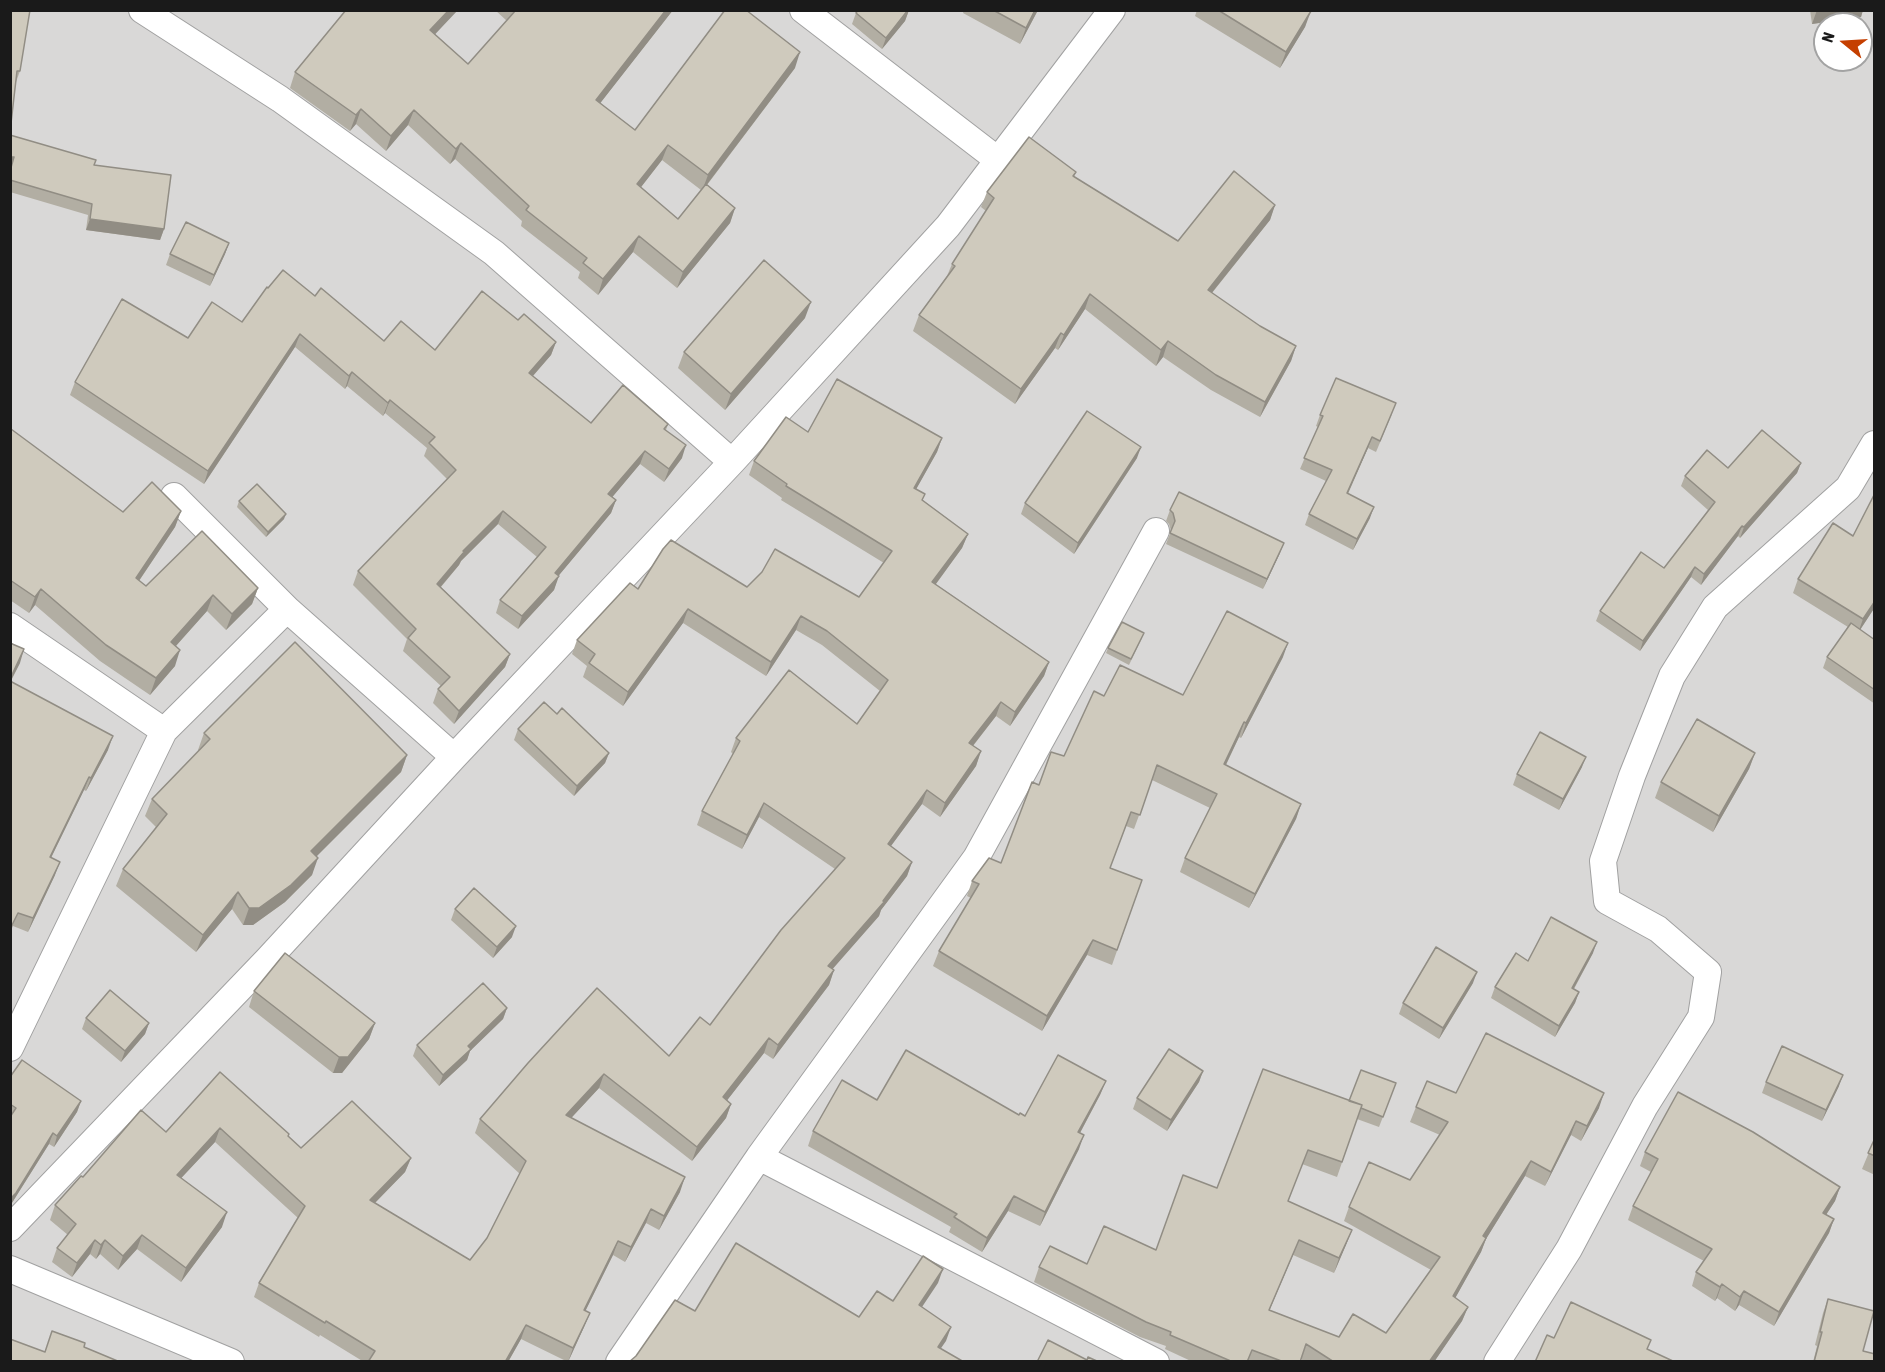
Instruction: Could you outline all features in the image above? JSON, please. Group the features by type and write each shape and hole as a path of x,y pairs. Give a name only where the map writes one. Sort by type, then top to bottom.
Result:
{"street":[{"path":"142,10 280,99 494,253 732,462"},
{"path":"803,10 998,160"},
{"path":"10,1228 268,959 732,462 948,226 1112,10"},
{"path":"1497,1362 1569,1250 1645,1107 1701,1017 1708,972 1658,929 1607,901 1603,861 1632,776 1671,676 1715,608 1848,488 1875,444"},
{"path":"174,496 287,609 454,758"},
{"path":"619,1362 759,1156 976,858 1156,531"},
{"path":"10,1048 164,731 287,609"},
{"path":"10,626 164,731"},
{"path":"759,1156 1156,1362"},
{"path":"10,1269 231,1362"}],"shaded area":[{"path":"11,11 1874,11 1874,1361 11,1361"}],"building":[{"path":"10,10 30,10 20,71 17,71 10,132"},
{"path":"346,10 449,10 430,30 468,64 516,10 666,10 596,100 635,130 725,10 746,10 800,52 708,175 668,145 637,184 678,219 706,184 735,208 683,272 639,236 603,279 583,263 587,258 526,210 529,206 461,143 456,149 414,110 391,136 361,109 356,115 295,72"},
{"path":"858,10 908,10 886,38 856,13"},
{"path":"993,10 1035,10 1026,28"},
{"path":"1218,10 1310,10 1311,11 1286,52"},
{"path":"10,135 96,160 94,165 171,175 164,229 90,219 92,204 10,180 14,157 10,157"},
{"path":"1029,137 1076,172 1073,176 1178,241 1234,171 1275,205 1208,290 1260,326 1296,346 1265,402 1216,375 1168,341 1161,350 1090,294 1064,335 1061,333 1021,389 919,315 955,266 952,264 994,198 987,192"},
{"path":"186,222 229,243 214,275 170,254"},
{"path":"764,260 811,302 731,394 684,352"},
{"path":"283,270 315,296 321,288 384,341 401,321 435,350 482,291 518,320 524,314 556,342 529,373 591,423 623,385 668,424 664,429 686,445 669,469 645,451 608,494 616,500 555,573 559,576 522,616 500,600 546,547 503,511 463,551 437,584 510,654 459,711 438,689 450,677 408,638 416,629 358,571 456,470 429,443 435,437 390,400 388,403 352,372 349,376 300,334 208,471 75,382 122,299 188,338 212,302 242,322 267,287"},
{"path":"1336,378 1396,403 1380,441 1372,437 1347,493 1374,507 1357,539 1309,514 1332,470 1304,458 1323,416 1320,415"},
{"path":"837,379 942,438 914,488 925,494 922,500 968,534 932,582 1049,662 1015,712 1001,702 969,743 981,751 945,803 927,790 888,844 912,862 884,902 828,966 834,970 778,1045 769,1038 723,1097 731,1104 697,1147 604,1074 566,1115 685,1177 664,1216 651,1209 631,1247 618,1241 584,1310 590,1313 573,1348 526,1325 505,1362 368,1362 375,1351 259,1283 305,1206 220,1128 177,1175 227,1212 186,1268 142,1235 123,1256 105,1240 101,1245 95,1240 77,1263 57,1248 76,1224 55,1205 81,1176 83,1177 141,1110 166,1132 220,1072 289,1134 288,1136 301,1148 352,1101 411,1158 370,1200 470,1260 487,1238 526,1161 480,1119 597,988 669,1056 700,1017 710,1025 781,930 845,858 764,803 747,835 702,811 740,741 736,738 789,670 857,724 888,680 827,631 801,616 771,662 688,609 628,692 589,663 595,654 577,640 630,583 638,589 671,540 747,587 762,572 775,549 859,597 892,551 786,486 787,484 754,461 786,417 808,432"},
{"path":"1087,411 1141,447 1078,543 1025,503"},
{"path":"11,429 123,512 152,482 181,511 136,578 146,586 202,531 258,588 232,614 213,595 171,642 180,650 156,678 106,645 41,589 35,597 10,580"},
{"path":"1762,430 1801,463 1744,527 1742,526 1704,574 1695,567 1643,641 1600,611 1641,552 1664,568 1715,502 1685,476 1707,450 1728,468"},
{"path":"257,484 286,514 268,532 239,501"},
{"path":"1179,492 1284,543 1267,579 1170,533 1175,521 1170,510"},
{"path":"1875,493 1875,601 1863,619 1798,579 1833,523 1853,536"},
{"path":"1227,611 1288,643 1246,723 1244,722 1224,764 1301,804 1255,894 1185,858 1217,794 1157,765 1140,815 1131,812 1110,868 1142,880 1117,950 1093,940 1047,1016 939,951 979,884 972,881 989,858 1001,863 1032,782 1039,785 1051,752 1064,756 1094,691 1104,696 1120,665 1183,695"},
{"path":"1122,622 1144,633 1131,659 1108,648"},
{"path":"1851,623 1875,640 1875,690 1827,657"},
{"path":"295,642 407,755 311,851 318,858 291,885 259,908 249,908 238,892 203,935 123,869 167,814 152,799 210,739 204,733"},
{"path":"10,643 24,649 10,679"},
{"path":"10,681 113,736 91,778 89,777 50,857 60,862 33,918 18,913 10,929"},
{"path":"544,702 557,714 562,708 609,753 577,786 518,729"},
{"path":"1697,719 1755,753 1719,816 1661,782"},
{"path":"1540,732 1586,757 1563,799 1517,774"},
{"path":"474,888 516,926 497,947 455,909"},
{"path":"1551,917 1597,942 1572,988 1579,992 1559,1026 1495,987 1516,953 1528,961"},
{"path":"1436,947 1477,972 1443,1028 1403,1003"},
{"path":"285,953 375,1023 348,1057 339,1057 254,991"},
{"path":"483,983 507,1008 468,1046 471,1049 443,1075 417,1045"},
{"path":"110,990 149,1023 125,1051 86,1018"},
{"path":"1486,1033 1604,1093 1587,1126 1576,1121 1551,1172 1531,1161 1483,1236 1486,1238 1453,1296 1468,1307 1429,1362 1334,1362 1306,1344 1300,1362 1284,1362 1252,1350 1247,1362 1233,1362 1170,1335 1171,1332 1146,1322 1039,1267 1050,1246 1087,1264 1104,1226 1156,1250 1183,1175 1217,1188 1263,1069 1362,1105 1342,1162 1308,1150 1288,1201 1352,1230 1339,1258 1299,1240 1269,1310 1339,1337 1353,1314 1386,1333 1440,1257 1349,1207 1369,1162 1410,1180 1448,1122 1416,1107 1427,1081 1456,1093"},
{"path":"1782,1046 1843,1075 1826,1110 1766,1082"},
{"path":"1169,1049 1203,1071 1171,1120 1137,1098"},
{"path":"906,1050 1019,1115 1020,1113 1025,1116 1058,1055 1106,1081 1078,1132 1084,1135 1045,1212 1014,1196 987,1238 954,1217 957,1214 813,1131 842,1080 877,1100"},
{"path":"22,1060 81,1101 57,1136 53,1133 10,1199 10,1117 16,1108 10,1104 10,1077"},
{"path":"1361,1070 1396,1083 1383,1117 1361,1108 1362,1105 1349,1101"},
{"path":"1678,1092 1753,1132 1840,1187 1823,1213 1834,1219 1779,1312 1744,1291 1740,1297 1722,1284 1720,1287 1696,1272 1712,1249 1633,1206 1658,1159 1645,1152"},
{"path":"1875,1138 1875,1156 1868,1153"},
{"path":"736,1243 859,1317 877,1291 893,1301 923,1256 943,1269 919,1305 951,1327 938,1347 964,1362 629,1362 636,1356 675,1300 695,1311"},
{"path":"1828,1299 1874,1311 1863,1351 1875,1354 1875,1362 1814,1362"},
{"path":"1571,1302 1651,1340 1647,1349 1675,1362 1535,1362 1547,1335 1554,1338"},
{"path":"52,1331 85,1343 84,1347 120,1362 10,1362 10,1339 45,1352"},
{"path":"1048,1340 1087,1360 1088,1357 1099,1362 1037,1362"}]}
